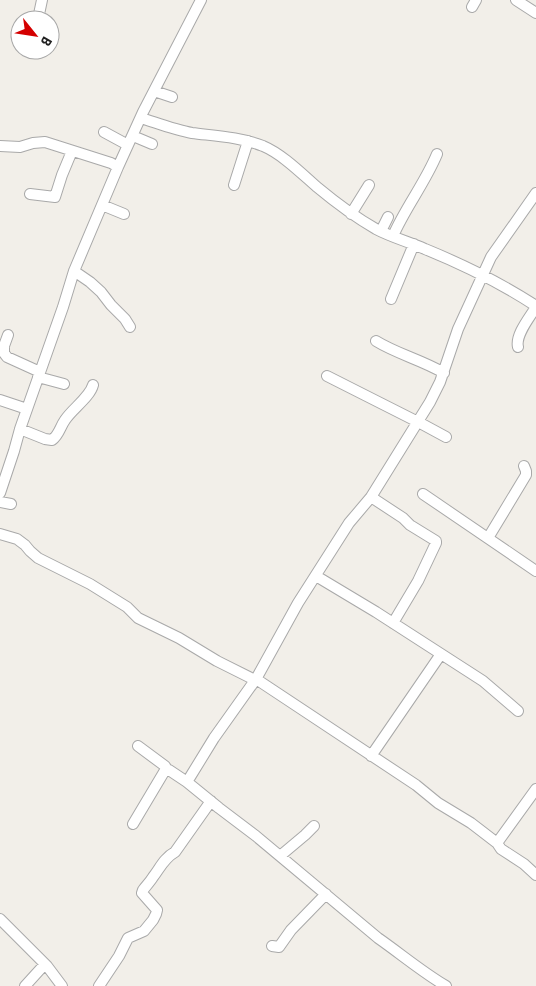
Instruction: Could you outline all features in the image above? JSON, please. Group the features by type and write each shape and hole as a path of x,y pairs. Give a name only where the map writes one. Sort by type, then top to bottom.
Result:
{"street":[{"path":"0,493 20,429 22,407 74,271 102,205 110,163 141,118 201,0"},
{"path":"516,0 536,13"},
{"path":"154,90 172,98"},
{"path":"141,118 190,132 248,141 264,146 352,212 385,224 414,244 482,274 513,291 536,306 518,336 516,342 518,347"},
{"path":"104,132 125,140 152,144"},
{"path":"234,185 248,141"},
{"path":"0,146 20,147 45,142 110,163"},
{"path":"30,194 55,197 72,151"},
{"path":"396,231 437,154"},
{"path":"352,212 369,185"},
{"path":"187,782 214,738 256,680 298,604 320,578 349,523 373,498 424,425 430,402 444,373 458,330 482,274 491,257 536,193"},
{"path":"102,205 124,214"},
{"path":"392,299 414,244"},
{"path":"74,271 101,292 130,327"},
{"path":"8,335 4,346 4,353 7,357 64,384"},
{"path":"376,341 444,373"},
{"path":"327,376 446,437"},
{"path":"20,429 52,440 55,438 64,420 88,394 92,385"},
{"path":"0,400 22,407"},
{"path":"488,538 526,475 524,466"},
{"path":"423,494 536,570"},
{"path":"373,498 436,543 418,581 393,623"},
{"path":"0,502 11,504"},
{"path":"0,534 17,539 38,558 97,588 127,608 138,618 179,638 217,661 269,686 416,785 431,798 471,823 536,875"},
{"path":"320,578 483,681 518,712"},
{"path":"371,756 441,654"},
{"path":"138,746 165,766 167,770 187,782 280,856 378,938 427,975 446,986"},
{"path":"133,824 167,770"},
{"path":"497,843 536,789"},
{"path":"99,986 119,956 128,938 144,931 156,914 157,910 142,893 143,890 162,863 174,852 211,801"},
{"path":"280,856 314,826"},
{"path":"272,946 279,947 299,922 326,894"},
{"path":"0,919 45,964 62,986"},
{"path":"25,986 45,964"}]}
